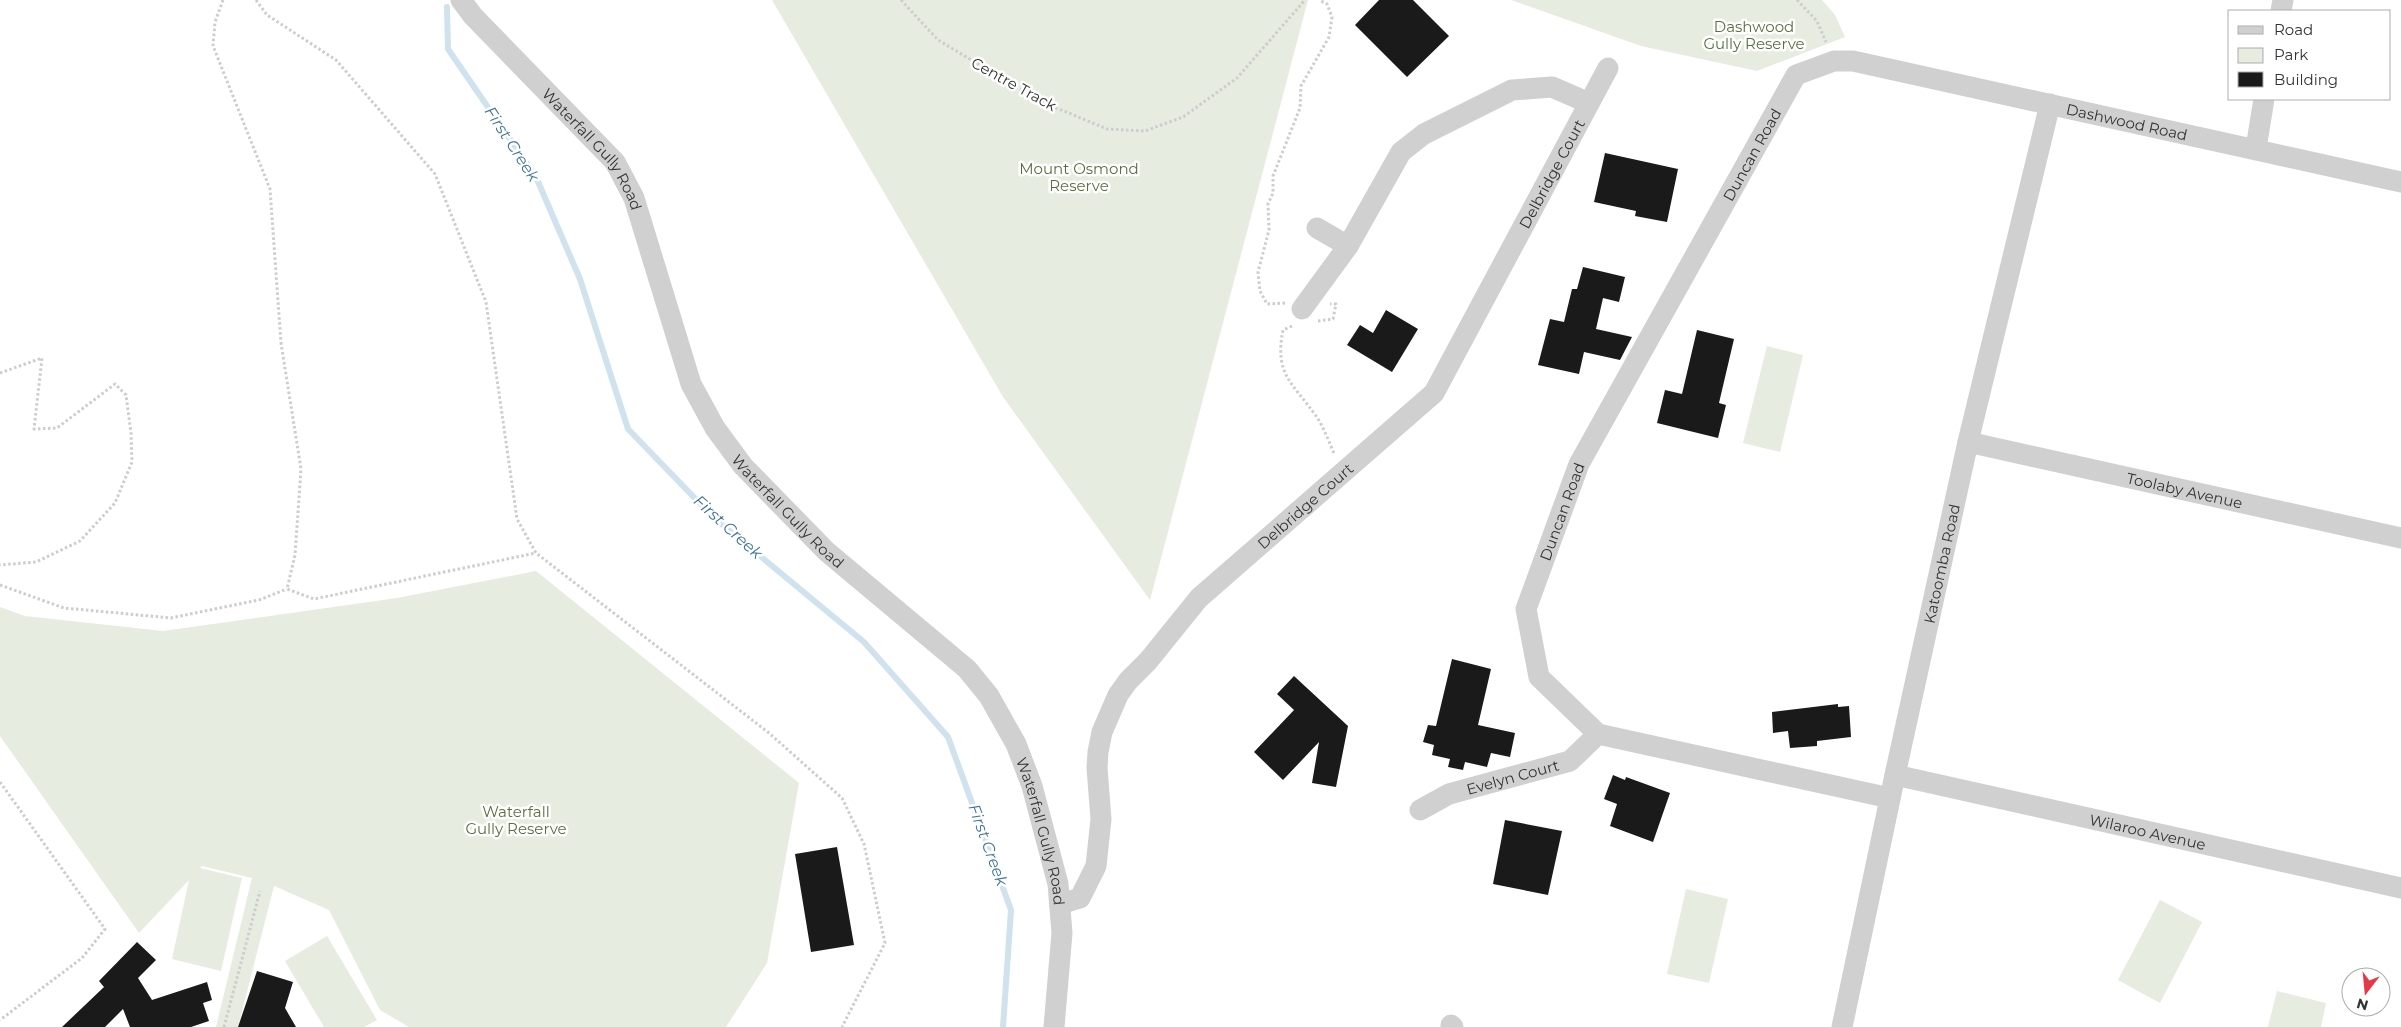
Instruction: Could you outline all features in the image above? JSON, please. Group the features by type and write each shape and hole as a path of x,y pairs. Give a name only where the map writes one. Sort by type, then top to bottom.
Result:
{"street":[{"name":"Waterfall Gully Road","path":"461,0 473,16 615,162 634,198 691,384 715,428 743,466 826,552 967,669 989,696 1016,744 1032,786 1058,884 1062,932 1054,1027"},
{"name":"Dashwood Road","path":"1843,61 2256,148 2401,182"},
{"name":"Duncan Road","path":"1598,734 1538,677 1526,609 1579,464 1796,76 1843,61"},
{"name":"Delbridge Court","path":"1060,904 1080,898 1096,866 1101,819 1097,768 1098,752 1102,732 1118,695 1200,598 1434,394 1608,68"},
{"name":"Delbridge Court","path":"1304,315 1348,246 1401,152 1424,134 1512,90 1552,87 1589,103"},
{"path":"2256,148 2264,100"},
{"name":"Katoomba Road","path":"1842,1027 1968,442 2050,104"},
{"path":"1317,228 1348,246"},
{"name":"Toolaby Avenue","path":"1968,442 2401,538"},
{"path":"1598,734 1890,798"},
{"name":"Evelyn Court","path":"1420,810 1449,794 1570,760 1598,734"},
{"name":"Wilaroo Avenue","path":"1895,775 2401,888"}],"path":[{"path":"223,0 216,22 213,46 270,189 281,343 301,469 295,555 287,589"},
{"path":"256,0 267,15 336,60 435,174 486,302 517,519 536,553 769,733 842,798 864,844 885,943 842,1027"},
{"name":"Centre Track","path":"901,0 938,40 1040,101 1107,129 1145,131 1183,117 1236,78 1305,0"},
{"path":"1319,0 1327,4 1332,17 1329,37 1301,86 1300,108 1274,176 1273,193 1268,204 1269,230 1258,272 1260,290 1267,304 1287,303 1304,315 1333,319 1336,304 1304,315 1283,330 1280,344 1281,366 1289,382 1318,418 1335,456 1340,476"},
{"path":"1797,0 1817,21 1843,61"},
{"path":"0,373 42,358 34,429 57,428 115,384 126,395 131,433 132,462 115,503 80,541 36,562 0,565"},
{"path":"0,585 64,608 172,618 259,600 287,589 314,599 536,553"},
{"path":"0,782 105,929 82,958 0,1020"},
{"path":"224,1027 260,892"}],"green space":[{"name":"Mount Osmond Reserve","path":"772,0 1308,0 1150,600 1003,397"},
{"name":"Dashwood Gully Reserve","path":"1511,0 1822,0 1835,15 1845,37 1757,71 1641,46"},
{"path":"1767,346 1803,355 1780,452 1743,443"},
{"name":"Waterfall Gully Reserve","path":"536,571 799,783 767,963 726,1027 409,1027 380,1010 329,910 274,886 238,1027 216,1027 252,878 202,866 200,868 242,878 221,971 172,959 189,880 139,933 0,736 0,607 25,616 163,631 397,598"},
{"path":"1686,889 1728,899 1709,983 1667,974"},
{"path":"2160,900 2202,922 2160,1003 2118,980"},
{"path":"327,936 377,1020 364,1027 324,1027 285,961"},
{"path":"2277,991 2326,1003 2321,1027 2268,1027"}],"building":[{"path":"1379,0 1413,0 1449,36 1407,77 1355,25"},
{"path":"1605,153 1678,169 1667,222 1635,216 1636,211 1594,202"},
{"path":"1583,267 1625,277 1619,302 1603,298 1596,329 1632,337 1620,360 1584,352 1579,374 1538,365 1550,319 1564,322 1572,289 1577,289"},
{"path":"1386,310 1418,329 1392,372 1347,345 1360,325 1373,333"},
{"path":"1697,330 1734,339 1719,403 1726,405 1718,438 1657,423 1665,390 1682,394"},
{"path":"1452,659 1491,669 1478,725 1515,733 1510,757 1491,753 1487,767 1465,762 1463,770 1448,767 1450,759 1432,755 1434,745 1423,742 1428,725 1436,726"},
{"path":"1294,676 1348,726 1336,787 1312,783 1319,742 1283,780 1254,752 1294,710 1277,694"},
{"path":"1838,704 1838,707 1849,706 1851,737 1817,741 1817,746 1790,748 1788,731 1773,733 1772,712"},
{"path":"1613,775 1625,780 1626,777 1670,793 1653,842 1610,826 1617,804 1604,799"},
{"path":"1505,820 1562,831 1548,895 1493,884"},
{"path":"837,847 854,945 811,952 795,854"},
{"path":"137,942 156,960 138,978 152,1000 207,982 212,1000 203,1003 209,1021 191,1027 130,1027 123,1009 105,1027 62,1027 104,987 99,981"},
{"path":"257,971 293,982 285,1008 296,1027 238,1027"}],"waterway":[{"name":"First Creek","path":"447,7 448,49 536,177 580,279 628,429 713,517 864,642 948,737 1011,910 1003,1027"}]}
